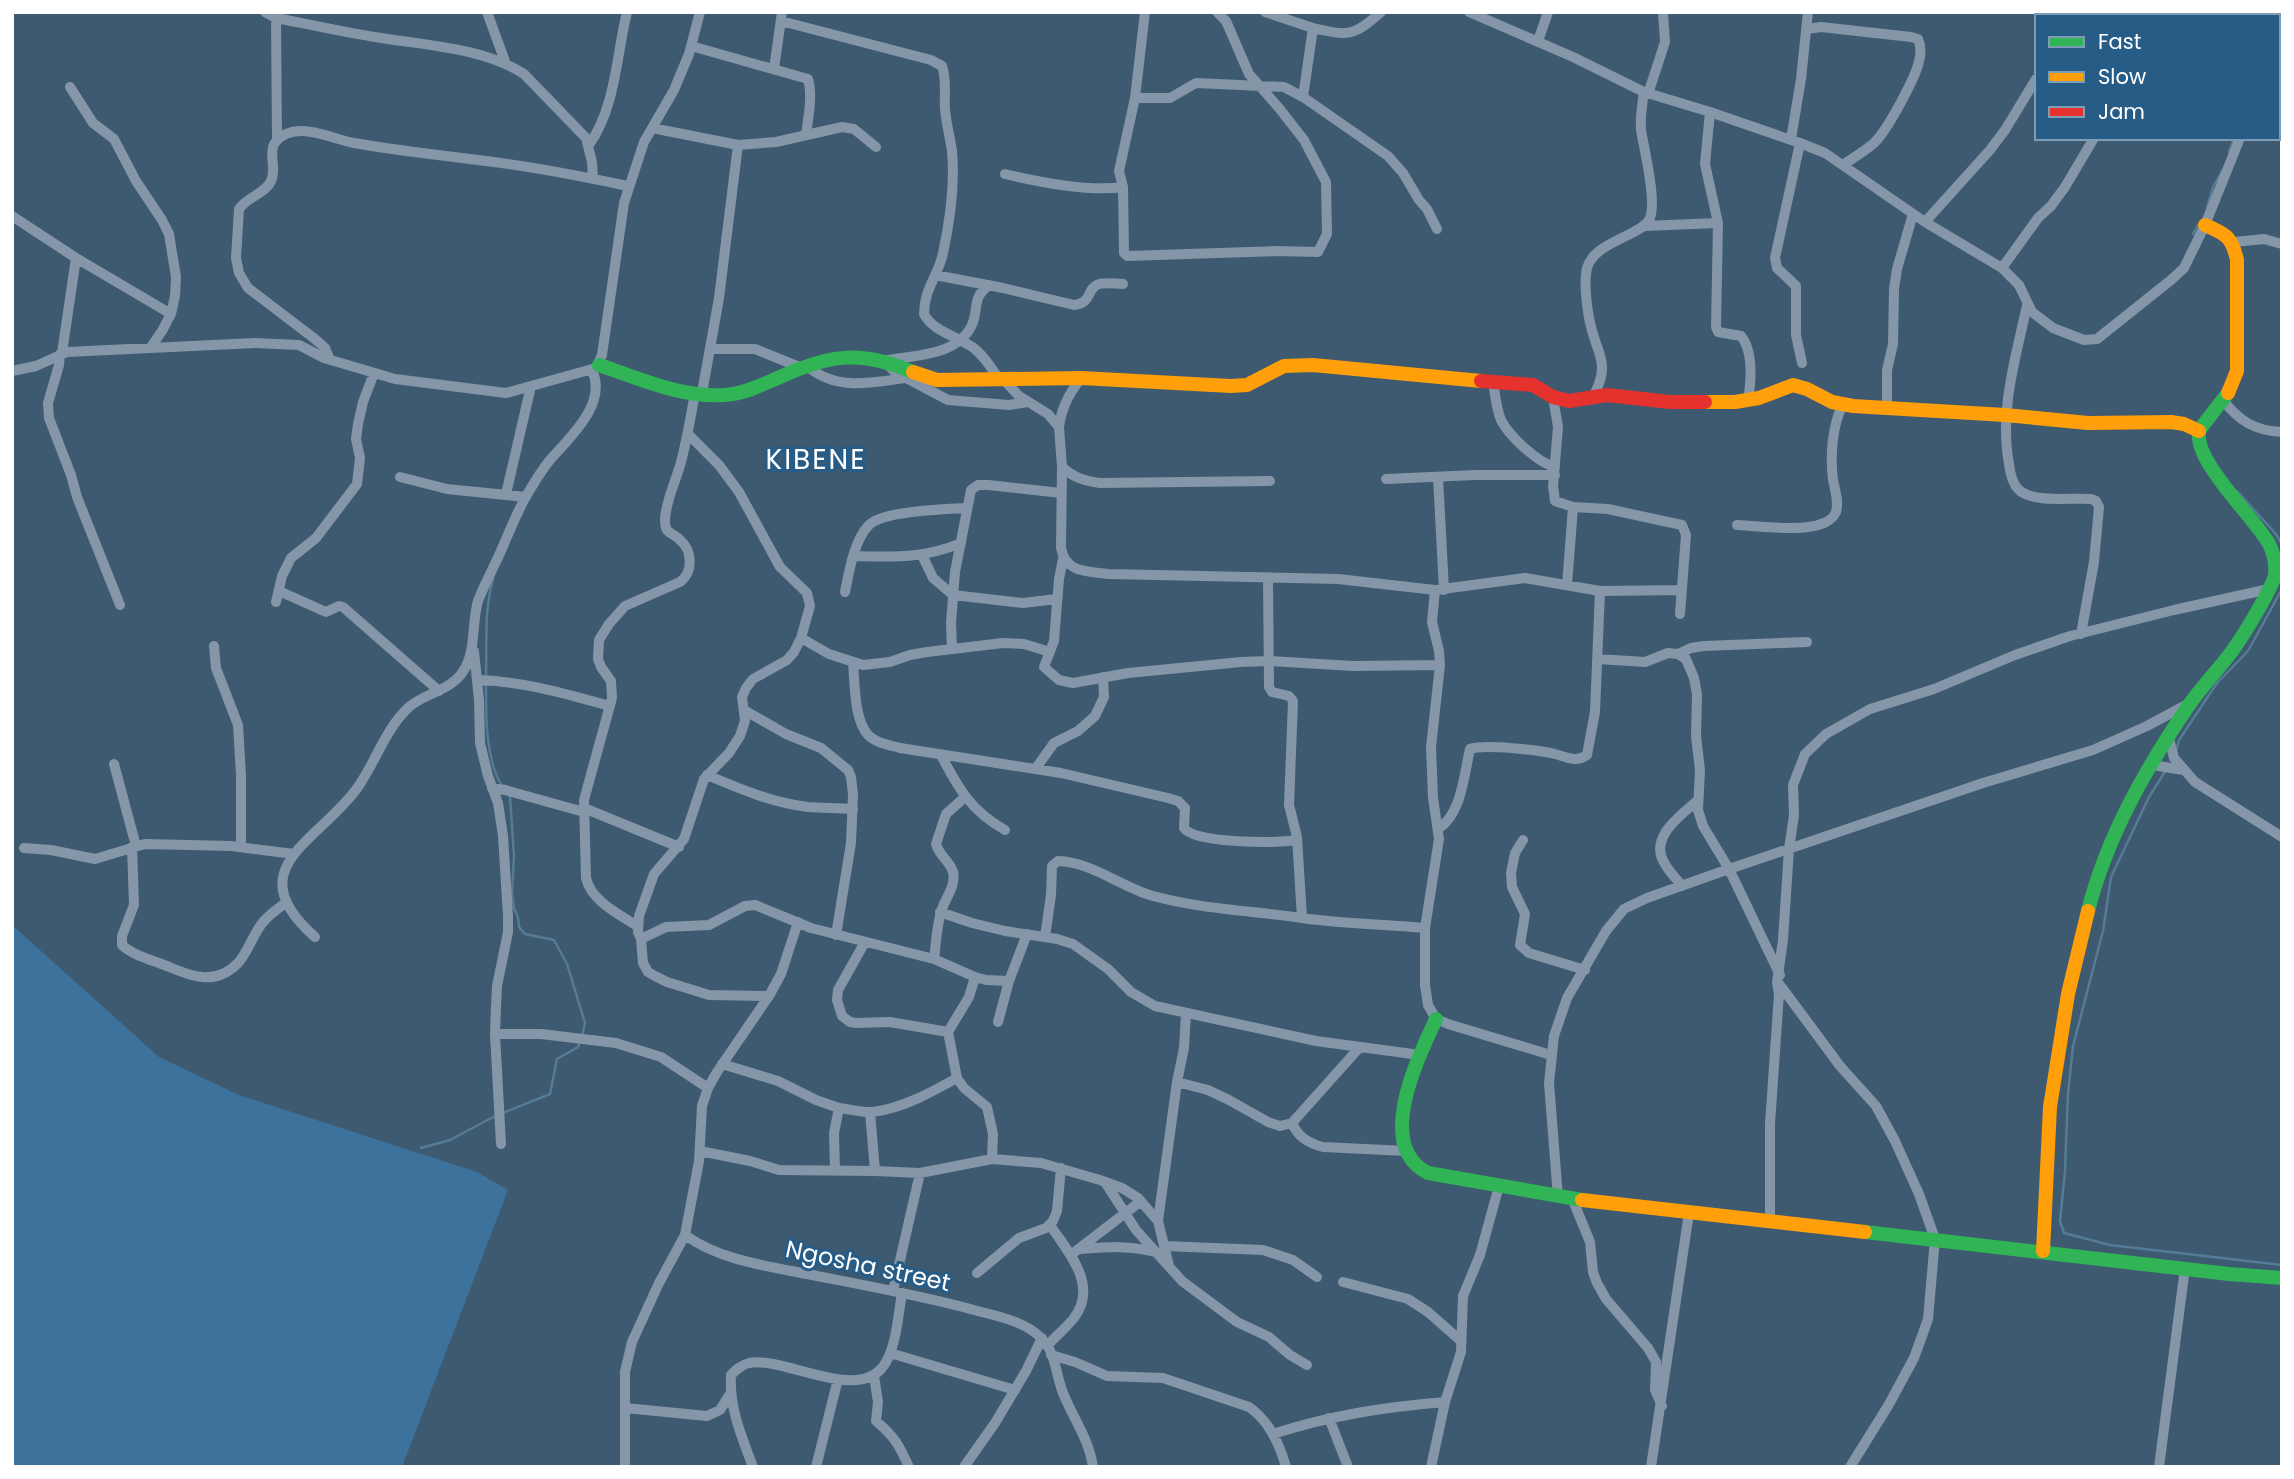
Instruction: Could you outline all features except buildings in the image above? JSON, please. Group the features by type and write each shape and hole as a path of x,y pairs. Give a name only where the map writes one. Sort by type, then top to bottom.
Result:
{"street":[{"path":"265,12 276,18 448,48 506,64 524,74 581,132 589,145 593,179"},
{"path":"487,12 506,64"},
{"path":"589,145 598,132 612,92 627,12"},
{"path":"315,937 300,924 285,903 282,882 286,867 294,854 356,789 390,730 406,710 451,684 469,662 479,601 526,497 538,477 580,426 594,397 596,367 628,186 652,128 674,89 691,46 700,12"},
{"path":"1144,12 1135,98 1119,171 1124,253 1127,256 1318,252 1327,234 1326,182 1304,141 1249,74 1226,21 1217,12"},
{"path":"1265,12 1343,35 1359,30 1381,12"},
{"path":"1469,12 1538,41 1646,93 1710,112 1825,153 1925,222 2002,268 2019,285 2027,305 2039,318 2053,328 2084,340 2097,339 2171,281 2183,268 2205,225 2239,140"},
{"path":"1538,41 1548,12"},
{"path":"1645,226 1651,218 1652,205 1641,130 1641,110 1665,42 1666,23 1663,12"},
{"path":"1802,363 1796,335 1796,286 1777,268 1775,258 1796,141 1808,12"},
{"path":"774,69 781,17 931,60 942,66 953,177 943,253 924,296 923,314 933,325 984,356 1019,396 1048,414 1059,427"},
{"path":"276,18 277,140 271,154 272,180 239,209 236,258 239,273 248,288 325,348 330,360"},
{"path":"1807,29 1821,27 1911,37 1918,39 1920,44 1916,71 1891,120 1875,142 1843,165"},
{"path":"1303,97 1313,28"},
{"path":"691,46 801,76 809,81 806,135"},
{"path":"1925,222 1990,150 2035,81"},
{"path":"1135,98 1171,97 1196,83 1284,87 1303,97 1388,156 1403,173 1437,229"},
{"path":"70,87 93,123 114,139 169,234 176,277 176,296 171,314 150,347"},
{"path":"1710,112 1704,164 1718,223 1716,327 1722,334 1741,336 1745,341 1750,373 1748,401"},
{"path":"652,128 738,145 767,144 842,127 854,129 876,147"},
{"path":"277,140 293,132 303,131 388,149 488,161 628,186"},
{"path":"2002,268 2038,218 2065,187 2093,140"},
{"path":"637,926 588,887 584,810 587,785 612,698 611,681 598,659 599,640 625,606 680,582 690,568 686,547 668,531 665,523 667,504 711,349 738,145"},
{"path":"1005,174 1091,188 1122,187"},
{"path":"1887,408 1887,370 1893,344 1894,289 1913,214"},
{"path":"12,216 76,258 171,314"},
{"path":"1592,399 1602,369 1601,355 1589,319 1587,265 1593,256 1611,243 1645,226 1718,223"},
{"path":"2043,1251 2050,1107 2067,994 2093,892 2116,829 2153,765 2190,703 2234,649 2276,582 2275,557 2269,544 2202,452 2199,442 2199,431 2236,382 2238,260 2234,242 2225,233 2205,225"},
{"path":"2234,242 2264,240 2282,244"},
{"path":"76,258 61,354 48,403 49,418 120,605"},
{"path":"935,275 1074,305 1089,299 1092,290 1100,284 1124,284"},
{"path":"12,371 36,366 61,354 150,347 287,343 299,345 330,360 425,384 513,393 596,367 699,393 727,395 740,393 804,367 845,358 884,359 926,355 961,340 973,321 980,293 989,285"},
{"path":"2027,305 2008,390 2008,458 2013,481 2018,489 2036,498 2091,499 2099,507 2094,562 2081,634"},
{"path":"711,349 755,349 804,367 824,378 843,383 878,382 905,377"},
{"path":"884,359 937,380 1081,378 1231,386 1247,385 1284,366 1303,364 1532,385 1553,397 1569,401 1607,395 1670,402 1748,401 1793,385 1843,404 2088,423 2171,422 2199,431"},
{"path":"884,359 895,372 948,400 1009,405 1029,402"},
{"path":"374,373 358,424 356,439 360,458 357,484 316,538 291,558 282,576 278,596 326,612 343,607 439,691"},
{"path":"1081,378 1061,410 1059,427 1062,467 1060,537 1063,559 1054,641 1044,667 1059,680 1073,683 1210,664 1269,661 1353,666 1440,665"},
{"path":"1493,382 1500,416 1507,428 1555,471"},
{"path":"506,494 531,386"},
{"path":"1553,397 1558,427 1553,486 1555,500 1573,507 1608,509 1682,525 1686,535 1680,614"},
{"path":"2223,400 2236,417 2250,426 2282,432"},
{"path":"1737,525 1808,527 1823,524 1834,517 1837,505 1832,467 1834,440 1836,422 1843,404"},
{"path":"688,434 727,474 740,492 753,521 780,567 809,597 810,606 794,652 787,660 748,684 743,697 745,721 740,736 729,753 708,775 700,790 684,839 654,874 637,926 643,963 648,972 667,982 709,995 769,996"},
{"path":"1062,467 1081,480 1100,483 1270,481"},
{"path":"1386,479 1555,471"},
{"path":"400,477 447,489 526,497"},
{"path":"1438,477 1440,590 1432,622 1440,665 1431,747 1438,850 1425,928 1425,985 1428,1005 1436,1019 1448,1024 1551,1055"},
{"path":"952,649 953,595 971,490 978,485 1061,494"},
{"path":"1567,585 1573,507"},
{"path":"845,592 853,556 866,528 873,522 909,512 966,508"},
{"path":"853,556 922,555 961,543"},
{"path":"922,555 933,578 953,595 1023,603 1057,599"},
{"path":"1063,559 1078,569 1108,575 1350,579 1440,590 1525,578 1600,591 1682,590"},
{"path":"1268,578 1270,690 1292,698 1293,701 1288,793 1297,840 1302,918"},
{"path":"1770,1222 1770,1124 1789,849 1794,815 1793,785 1805,754 1826,734 1870,709 1934,689 2015,655 2081,634 2276,582"},
{"path":"1438,829 1445,825 1456,807 1470,749 1474,747 1554,754 1580,760 1587,755 1595,712 1600,591"},
{"path":"801,638 853,664 875,665 910,655 1012,642 1050,652"},
{"path":"1678,654 1704,646 1807,642"},
{"path":"473,643 480,743 498,803 508,916 508,932 497,986 495,1034 501,1144"},
{"path":"214,646 216,668 238,724 241,846"},
{"path":"1598,659 1645,662 1668,653 1678,654 1686,659 1697,694 1696,736 1700,770 1697,801 1703,826 1729,869 1779,978 1840,1066 1876,1106 1895,1141 1928,1216 1935,1239 1928,1319 1914,1358 1850,1467"},
{"path":"853,664 856,699 862,725 868,735 880,743 941,755 1036,768 1178,801 1185,808 1184,828 1191,834 1242,842 1297,840"},
{"path":"1036,768 1054,743 1078,731 1095,716 1104,696 1103,677"},
{"path":"477,680 516,682 542,687 610,706"},
{"path":"1662,1406 1655,1390 1654,1357 1606,1299 1597,1283 1590,1242 1565,1197 1550,1105 1551,1055 1558,1020 1567,998 1606,931 1624,909 1647,898 1983,783 2093,750 2190,703"},
{"path":"744,710 786,734 821,748 848,770 851,777 853,809 848,865 836,935"},
{"path":"2169,739 2174,758 2195,782 2282,837"},
{"path":"941,755 965,797 987,820 1005,830"},
{"path":"114,764 134,847 134,905 122,936 122,945 187,975 207,979 237,964 265,919 285,903"},
{"path":"2153,765 2183,770"},
{"path":"708,775 752,794 780,801 807,807 853,809"},
{"path":"492,788 584,810 679,847"},
{"path":"934,958 940,912 954,874 936,844 946,814 965,797"},
{"path":"1682,887 1661,857 1661,840 1666,831 1697,801"},
{"path":"1523,840 1515,853 1511,873 1511,887 1525,914 1520,945 1529,953 1585,970"},
{"path":"24,848 51,850 95,859 134,847 161,844 241,846 294,854"},
{"path":"1045,937 1052,866 1058,861 1067,861 1096,871 1147,894 1169,900 1327,922 1363,922 1425,928"},
{"path":"640,939 666,927 709,925 751,905 836,935 934,958 975,977 1009,981"},
{"path":"940,912 983,926 1073,944 1084,950 1143,1001 1156,1006 1359,1048 1420,1055"},
{"path":"625,1467 625,1372 632,1342 685,1235 700,1151 702,1106 708,1088 722,1064 781,974 798,922"},
{"path":"998,1022 1009,981 1027,934"},
{"path":"865,942 838,990 836,1000 842,1016 856,1023 890,1022 948,1032"},
{"path":"975,977 969,997 948,1032 957,1078 964,1088 987,1107 993,1134 992,1160"},
{"path":"1158,1221 1184,1048 1186,1014"},
{"path":"1436,1019 1408,1087 1402,1129 1406,1151 1412,1163 1428,1173 1565,1197 1689,1213 2282,1278"},
{"path":"495,1034 541,1034 616,1043 661,1056 708,1088"},
{"path":"1177,1082 1208,1090 1280,1126 1292,1123 1359,1048"},
{"path":"722,1064 778,1081 839,1108 870,1112 903,1105 957,1078"},
{"path":"835,1170 834,1133 839,1108"},
{"path":"870,1112 875,1171"},
{"path":"1292,1123 1299,1136 1311,1144 1323,1147 1406,1151"},
{"path":"700,1151 779,1170 920,1173 992,1160 1041,1163 1105,1181 1122,1188 1141,1201 1158,1221 1169,1266"},
{"path":"977,1273 1019,1238 1038,1233 1050,1225 1057,1211 1060,1168"},
{"path":"753,1467 730,1394 731,1375 751,1363 791,1368 838,1379 861,1380 874,1376 885,1364 890,1353 897,1292 920,1173"},
{"path":"1105,1181 1125,1215 1182,1281 1237,1322 1269,1337 1307,1365"},
{"path":"1431,1467 1445,1402 1459,1363 1463,1296 1480,1255 1499,1186"},
{"path":"1074,1252 1141,1201"},
{"path":"1651,1467 1689,1213"},
{"path":"964,1467 1015,1390 1081,1306 1084,1292 1074,1252 1050,1225"},
{"name":"Ngosha street","path":"685,1235 713,1250 742,1259 953,1304 1024,1326 1047,1346 1107,1376 1163,1378 1230,1399 1258,1414 1273,1434 1286,1467"},
{"path":"1074,1252 1119,1246 1134,1246 1156,1252"},
{"path":"1166,1246 1262,1250 1293,1260 1317,1277"},
{"path":"2159,1467 2185,1268"},
{"path":"1343,1282 1418,1304 1461,1341"},
{"path":"1047,1346 1063,1393 1087,1441 1093,1467"},
{"path":"890,1353 1015,1390"},
{"path":"874,1376 878,1402 876,1421 898,1441 909,1467"},
{"path":"816,1467 838,1379"},
{"path":"625,1408 706,1416 720,1410 730,1394"},
{"path":"1273,1434 1373,1409 1445,1402"},
{"path":"1329,1418 1348,1467"}],"shaded area":[{"path":"12,925 159,1057 239,1095 477,1172 508,1190 402,1467 12,1467"}],"waterway":[{"path":"2280,32 2282,28"},
{"path":"2229,152 2233,140"},
{"path":"2207,207 2213,187 2222,171"},
{"path":"2193,234 2198,225"},
{"path":"2237,491 2282,544"},
{"path":"486,676 487,615 493,579"},
{"path":"2176,751 2179,740 2217,683 2248,651 2282,589"},
{"path":"486,683 489,750 502,786"},
{"path":"2166,770 2149,797 2111,877 2103,931 2073,1046 2060,1221 2064,1233 2110,1245 2282,1265"},
{"path":"508,794 514,856 512,893 519,927 525,934 554,940 567,964 585,1023 582,1036"},
{"path":"503,1113 550,1094 557,1059 578,1047 580,1042"},
{"path":"421,1148 450,1140 497,1115"}],"traffic: fast":[{"path":"599,365 660,386 708,395 739,393 815,363 846,358 877,360 913,372"},
{"path":"2088,911 2117,829 2143,778 2189,705 2238,642 2275,576 2275,560 2269,544 2225,488 2204,455 2199,441 2200,429 2228,393"},
{"path":"1436,1019 1411,1078 1405,1100 1402,1123 1404,1143 1412,1160 1428,1173 1582,1200"},
{"path":"1865,1232 2282,1278"}],"traffic: slow":[{"path":"2205,225 2227,237 2237,260 2237,371 2228,393"},
{"path":"913,372 937,380 1081,378 1231,386 1247,385 1284,366 1313,365 1481,381"},
{"path":"1705,402 1735,402 1759,398 1793,385 1832,402 1853,406 2088,423 2171,422 2199,431"},
{"path":"2043,1251 2050,1107 2068,994 2088,911"},
{"path":"1582,1200 1865,1232"}],"traffic: jam":[{"path":"1481,381 1533,385 1553,397 1569,401 1607,395 1670,402 1705,402"}],"district":[{"name":"KIBENE","path":"816,459"}]}
